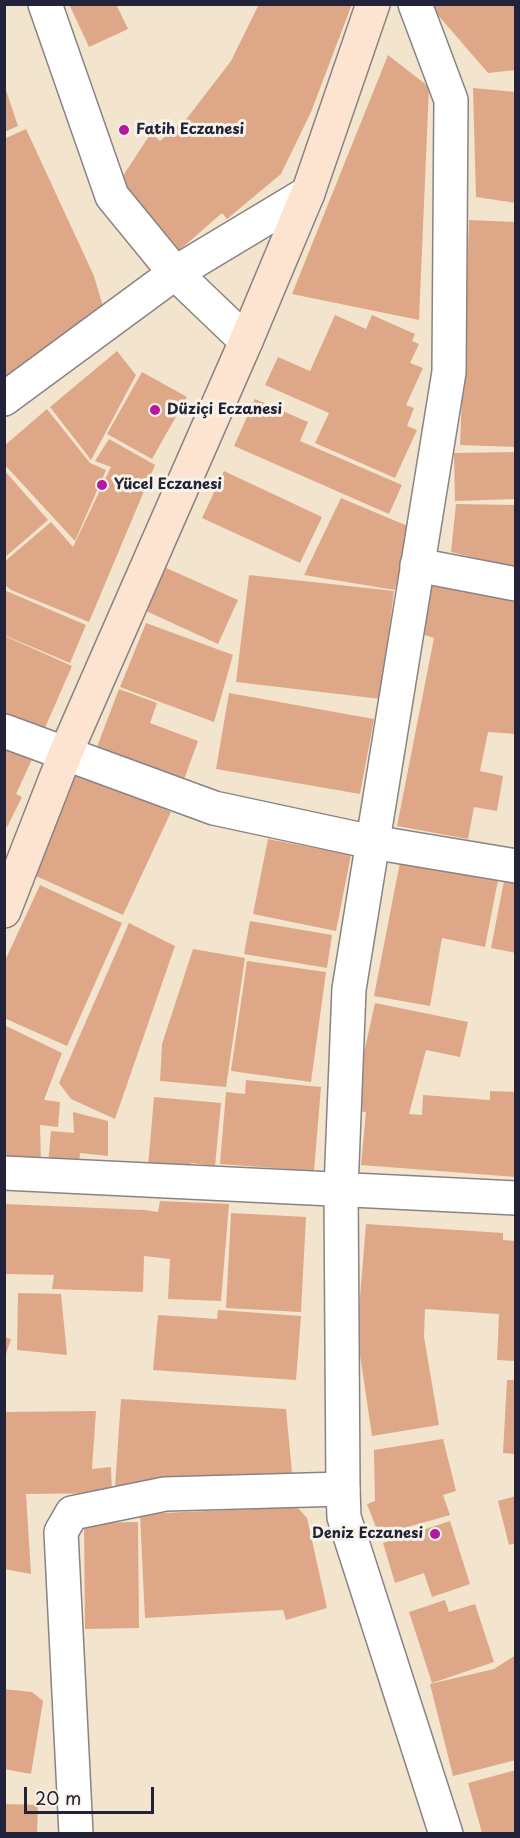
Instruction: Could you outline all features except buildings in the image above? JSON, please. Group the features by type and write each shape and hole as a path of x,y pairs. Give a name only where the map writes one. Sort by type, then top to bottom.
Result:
{"main road":[{"path":"4,911 66,752 246,341 308,193 373,4"}],"street":[{"path":"45,4 112,196 175,273 246,341"},
{"path":"415,4 451,100 449,372 348,989 341,1189 344,1517 441,1833"},
{"path":"4,399 175,273 308,193"},
{"path":"417,565 516,584"},
{"path":"4,731 214,808 372,842 516,866"},
{"path":"4,1173 516,1198"},
{"path":"76,1833 61,1532 72,1513 165,1494 344,1489"}],"place":[{"name":"Fatih Eczanesi","path":"124,130"},
{"name":"Düziçi Eczanesi","path":"155,410"},
{"name":"Yücel Eczanesi","path":"102,485"},
{"name":"Deniz Eczanesi","path":"435,1534"}]}
